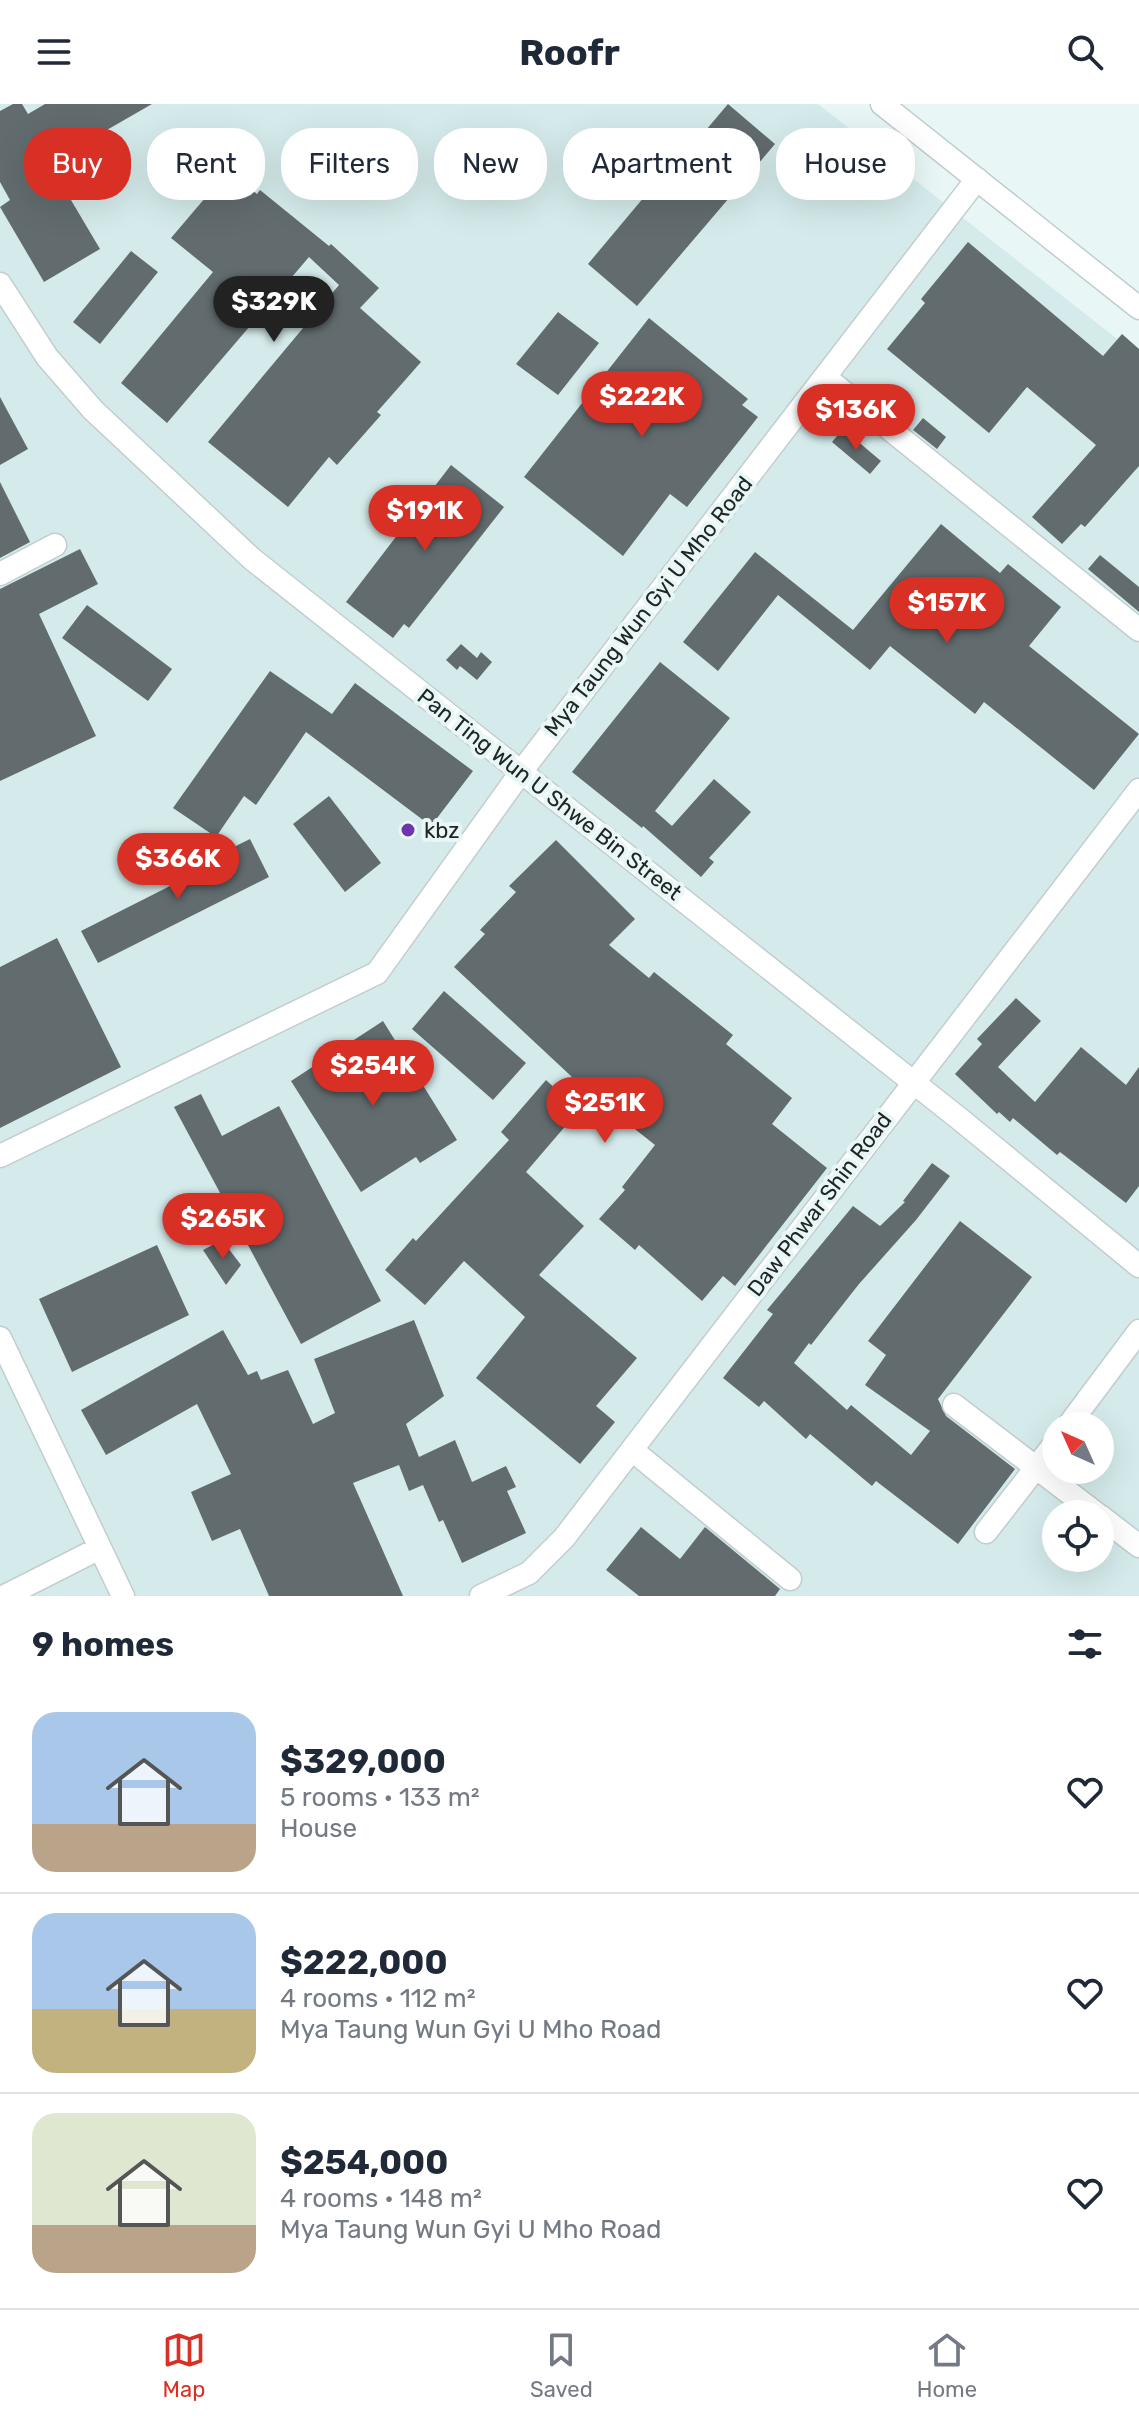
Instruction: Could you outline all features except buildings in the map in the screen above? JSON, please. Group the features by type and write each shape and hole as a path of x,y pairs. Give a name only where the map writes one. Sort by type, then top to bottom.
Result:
{"street":[{"path":"882,104 1139,308"},
{"name":"Mya Taung Wun Gyi U Mho Road","path":"0,1156 377,973 521,772 977,179"},
{"name":"Pan Ting Wun U Shwe Bin Street","path":"0,284 47,357 93,410 252,559 913,1082 1139,1266"},
{"path":"825,377 1139,630"},
{"path":"0,574 55,545"},
{"name":"Daw Phwar Shin Road","path":"481,1596 529,1573 564,1538 1139,790"},
{"path":"1078,1412 1139,1331"},
{"path":"0,1338 123,1596"},
{"path":"954,1405 1079,1500"},
{"path":"632,1450 790,1579"},
{"path":"986,1532 1042,1461"},
{"path":"1114,1527 1139,1546"},
{"path":"5,1596 100,1548"}],"shaded area":[{"path":"0,104 818,104 849,128 776,128 776,200 915,200 915,180 1139,356 1139,1596 0,1596"}],"place":[{"name":"kbz","path":"408,830"}]}
